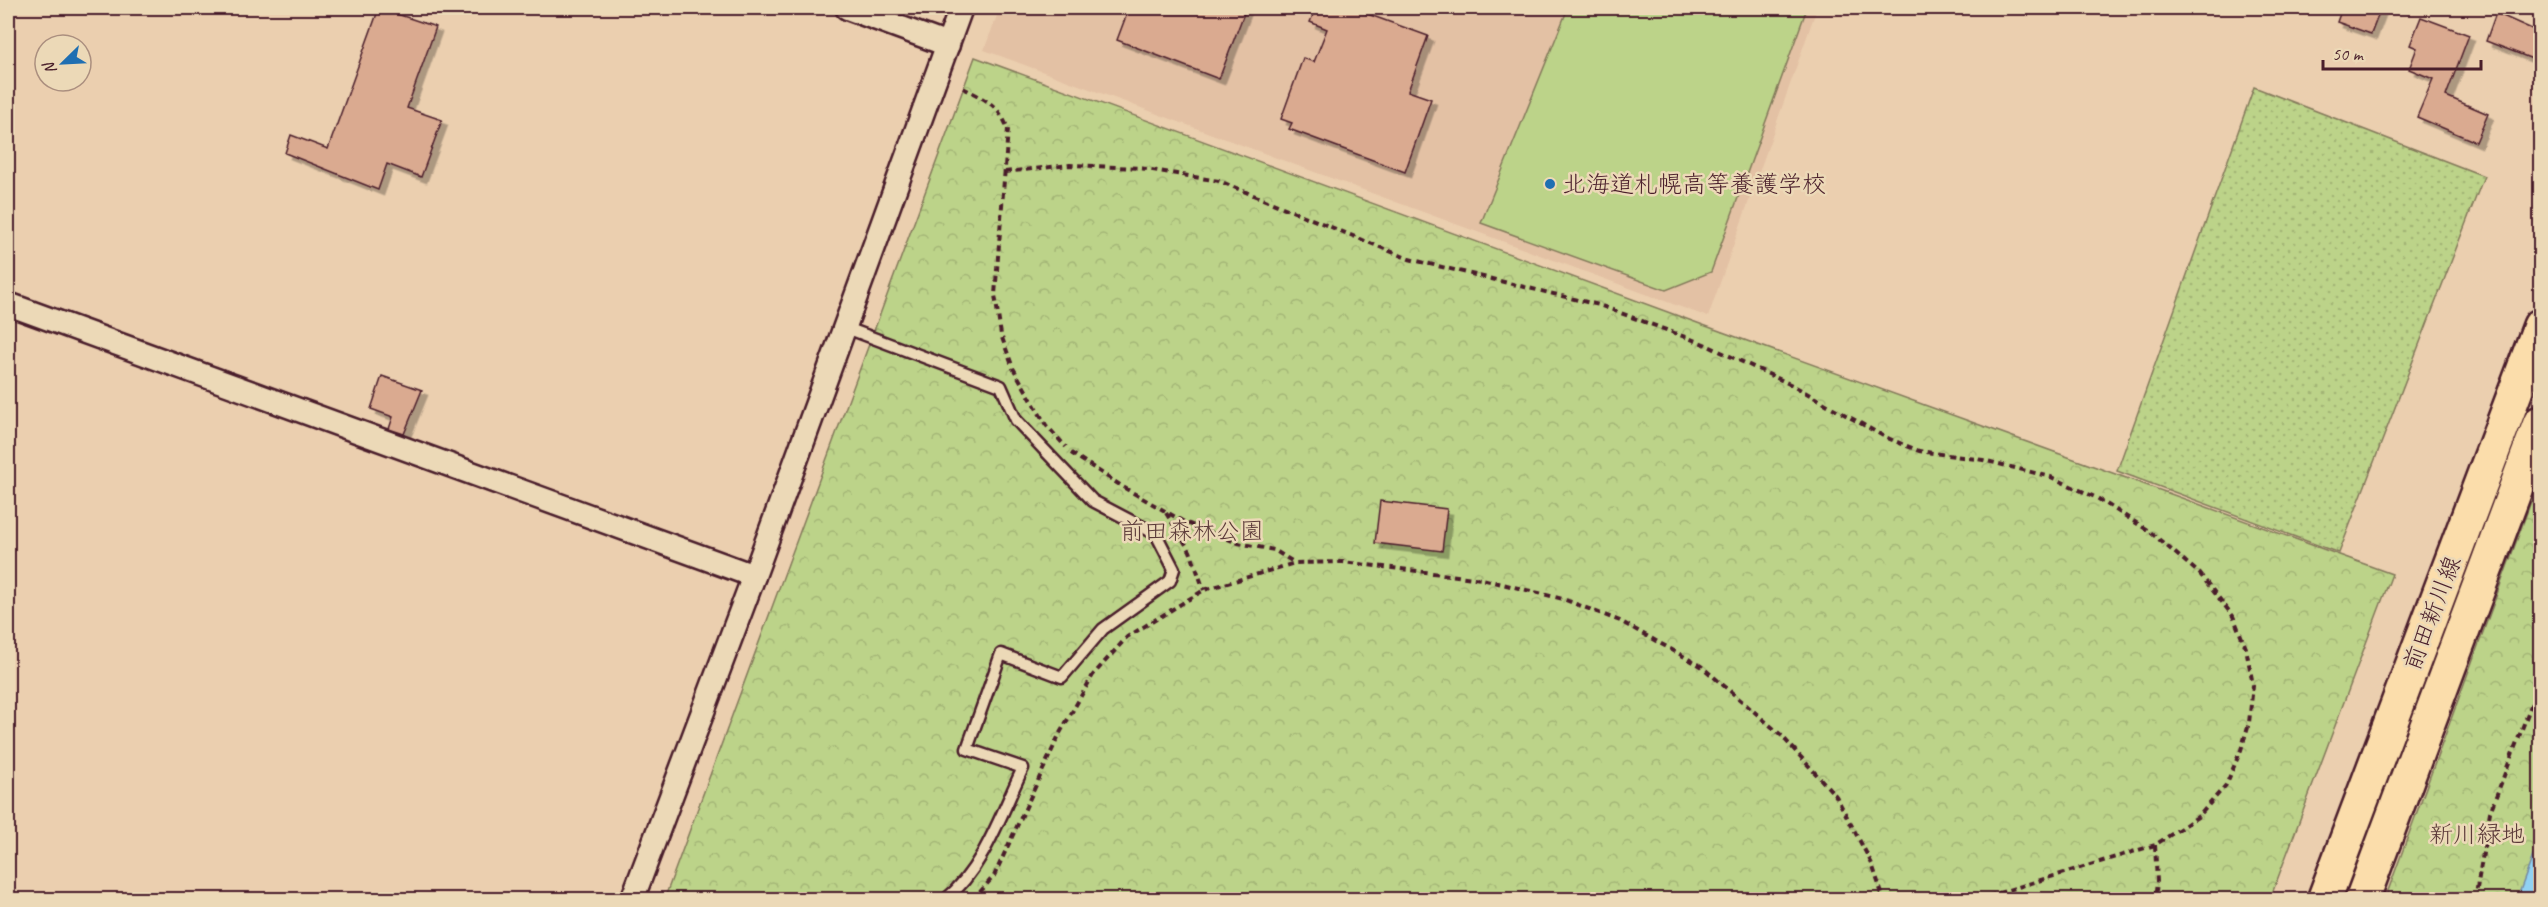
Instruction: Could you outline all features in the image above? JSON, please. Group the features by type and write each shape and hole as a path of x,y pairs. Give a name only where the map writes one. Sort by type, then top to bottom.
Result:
{"main road":[{"name":"前田新川線","path":"2324,900 2541,326"},
{"name":"前田新川線","path":"2362,900 2541,423"}],"street":[{"path":"847,8 948,45"},
{"path":"632,900 754,576 843,327 962,8"},
{"path":"8,304 754,576"}],"lane":[{"path":"843,327 1001,386 1016,420 1093,501 1156,534 1174,569 1170,581 1102,629 1062,677 1001,654 967,749 1023,768 982,853 955,891 945,900"}],"path":[{"path":"963,88 990,102 1001,112 1008,129 994,295 1001,335 1013,368 1046,425 1073,455 1164,511 1184,522 1238,543 1274,550 1295,563"},
{"path":"1005,172 1070,165 1140,168 1219,181 1409,259 1599,305 1704,344 1794,386 1885,437 1919,451 1983,460 2051,477 2097,498 2149,531 2200,574 2233,616 2246,648 2253,685 2249,723 2241,750 2226,785 2199,816 2155,845 1976,900"},
{"path":"1164,511 1190,551 1204,590"},
{"path":"973,900 994,876 1060,733 1093,675 1127,637 1204,590 1295,563 1343,562 1482,579 1563,599 1620,621 1701,666 1780,734 1836,796 1872,864 1884,900"},
{"path":"2475,900 2490,812 2541,682"},
{"path":"2155,845 2157,882 2155,900"}],"shaded area":[{"name":"北海道札幌高等養護学校","path":"1000,8 1817,8 1708,317 984,50"}],"green space":[{"path":"1568,8 1807,8 1711,272 1666,290 1481,223"},
{"name":"前田森林公園","path":"975,57 1692,321 2392,574 2270,899 664,900"},
{"path":"2254,87 2484,176 2339,553 2117,471"},
{"name":"新川緑地","path":"2540,477 2540,899 2385,899"}],"water":[{"path":"2540,837 2540,899 2517,899"}],"building":[{"path":"379,8 436,27 407,108 442,120 421,177 387,164 378,190 285,153 291,135 328,149"},
{"path":"1129,8 1246,8 1219,79 1117,40"},
{"path":"1316,8 1351,8 1428,36 1408,91 1431,99 1405,172 1289,129 1292,123 1281,119 1303,58 1314,62 1327,29 1310,22"},
{"path":"2342,8 2381,8 2371,34 2337,22"},
{"path":"2496,13 2541,33 2541,45 2535,60 2486,41"},
{"path":"2421,17 2469,35 2446,96 2488,114 2476,142 2417,117 2433,79 2409,69 2417,48 2410,45"},
{"path":"382,376 422,390 404,434 389,429 393,417 371,409"},
{"path":"1380,501 1447,509 1442,551 1375,543"}],"place":[{"name":"北海道札幌高等養護学校","path":"1550,184"}]}
